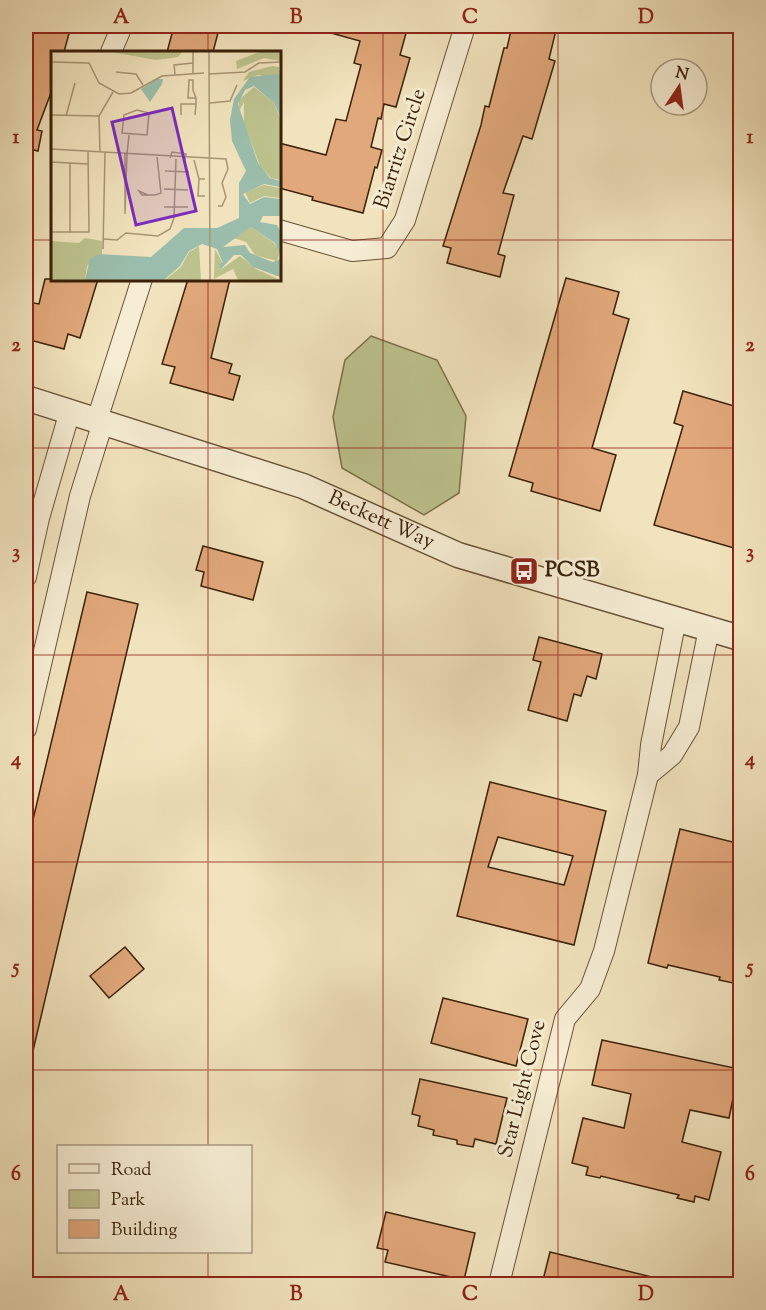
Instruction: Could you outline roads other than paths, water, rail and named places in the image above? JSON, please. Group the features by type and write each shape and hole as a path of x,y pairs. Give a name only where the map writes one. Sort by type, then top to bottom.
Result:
{"street":[{"path":"111,51 122,26"},
{"name":"Biarritz Circle","path":"280,230 352,251 387,248 405,220 465,26"},
{"path":"26,729 80,496 142,280"},
{"name":"Beckett Way","path":"26,398 303,486 458,555 741,638"},
{"path":"26,578 39,518 70,411"},
{"name":"Star Light Cove","path":"499,1284 565,1019 590,989 604,951 648,775 651,745 676,619"},
{"path":"648,775 672,755 689,727 709,629"}],"place":[{"name":"PCSB","path":"524,571"}]}
